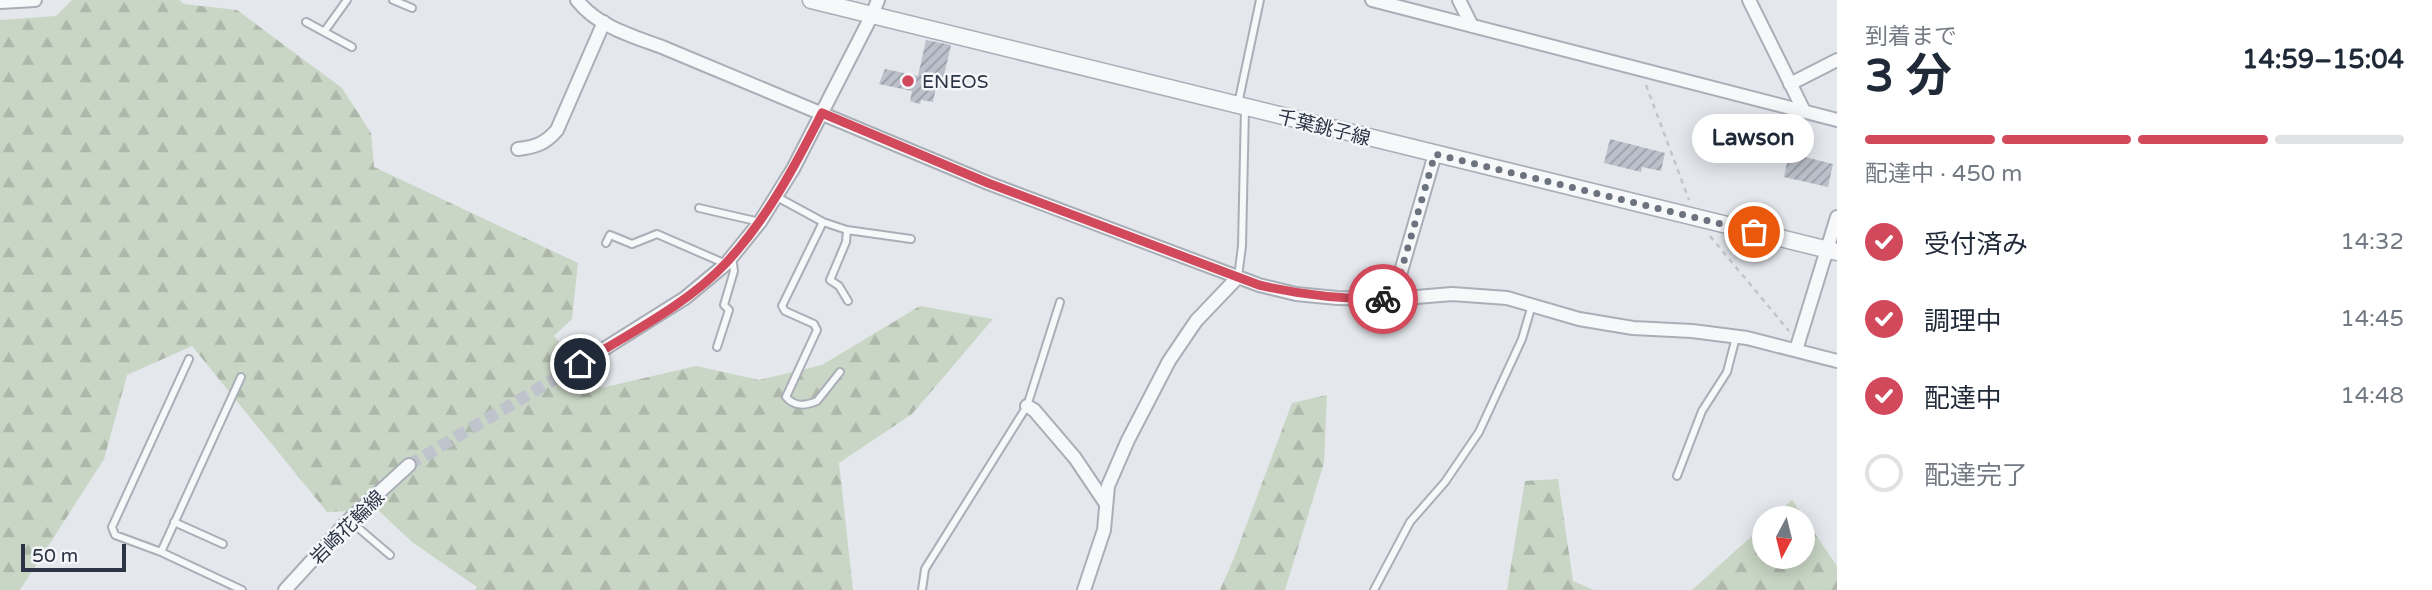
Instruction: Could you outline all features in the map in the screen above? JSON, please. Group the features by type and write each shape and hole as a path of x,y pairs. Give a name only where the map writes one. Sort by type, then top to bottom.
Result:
{"street":[{"path":"5,1 35,0"},
{"path":"576,0 619,32 662,47 988,183 1259,285 1296,294 1337,299 1393,299 1452,294 1507,298 1578,319 1633,328 1692,331 1736,337 1837,360"},
{"name":"千葉銚子線","path":"811,0 875,8 1241,107 1832,251"},
{"path":"1372,0 1837,120"},
{"path":"1459,0 1472,26"},
{"path":"1749,0 1804,111"},
{"path":"580,364 685,298 729,260 777,197 875,8"},
{"path":"518,149 538,146 557,130 604,22"},
{"path":"1790,84 1837,60"},
{"path":"1393,299 1435,154"},
{"path":"1796,350 1832,251 1837,217"},
{"path":"1084,590 1104,530 1108,486 1128,440 1169,361 1196,321 1238,277"},
{"path":"1027,406 1034,410 1075,458 1107,503"},
{"name":"岩崎花輪線","path":"285,590 348,520 409,465"}],"lane":[{"path":"324,32 347,0"},
{"path":"393,0 412,8"},
{"path":"1238,277 1242,246 1241,107 1260,0"},
{"path":"306,22 352,47"},
{"path":"777,197 823,222 847,230 911,239"},
{"path":"699,208 760,222"},
{"path":"823,222 782,306 785,311 814,324 817,330 786,397 791,403 799,405 817,401 840,372"},
{"path":"847,230 846,242 831,280 839,286 848,301"},
{"path":"606,243 610,235 632,244 657,234 729,260 734,271 724,305 729,310 717,346"},
{"path":"922,590 925,569 1027,406 1060,302"},
{"path":"1374,590 1410,522 1445,482 1479,432 1522,339 1532,305"},
{"path":"1677,477 1702,411 1727,372 1736,337"},
{"path":"189,359 112,527 115,535 161,552 242,590"},
{"path":"161,552 241,377"},
{"path":"348,520 390,555"},
{"path":"174,522 223,544"}],"path":[{"path":"1640,69 1696,219 1790,332 1796,350"}],"green space":[{"path":"72,0 179,0 184,4 237,10 342,88 371,133 374,167 578,263 572,319 554,336 601,388 696,366 759,380 822,365 920,306 993,319 912,414 839,463 853,590 475,590 477,587 412,542 378,510 327,512 192,346 127,375 104,459 20,590 0,590 0,20 56,16"},
{"path":"1327,395 1324,463 1285,590 1220,590 1292,403"},
{"path":"1558,479 1573,581 1594,590 1507,590 1525,481"},
{"path":"1792,500 1796,506 1785,506"},
{"path":"1815,534 1837,566 1837,590 1692,590 1752,536 1752,569 1815,569"}],"building":[{"path":"926,40 951,45 941,88 936,87 933,102 921,100 920,104 910,101 912,91 879,84 885,69 918,76"},
{"path":"1610,139 1665,153 1661,171 1642,167 1641,172 1604,163"},
{"path":"1789,153 1833,164 1828,187 1784,177"}],"tunnel":[{"path":"409,465 580,364"}],"way so far":[{"path":"1383,299 1393,299 1435,154 1754,232"}],"place":[{"name":"ENEOS","path":"908,81"},
{"name":"Lawson","path":"1754,232"}],"route":[{"path":"580,364 685,298 726,264 777,197 822,113 988,183 1259,285 1296,294 1337,299 1383,299"}]}
